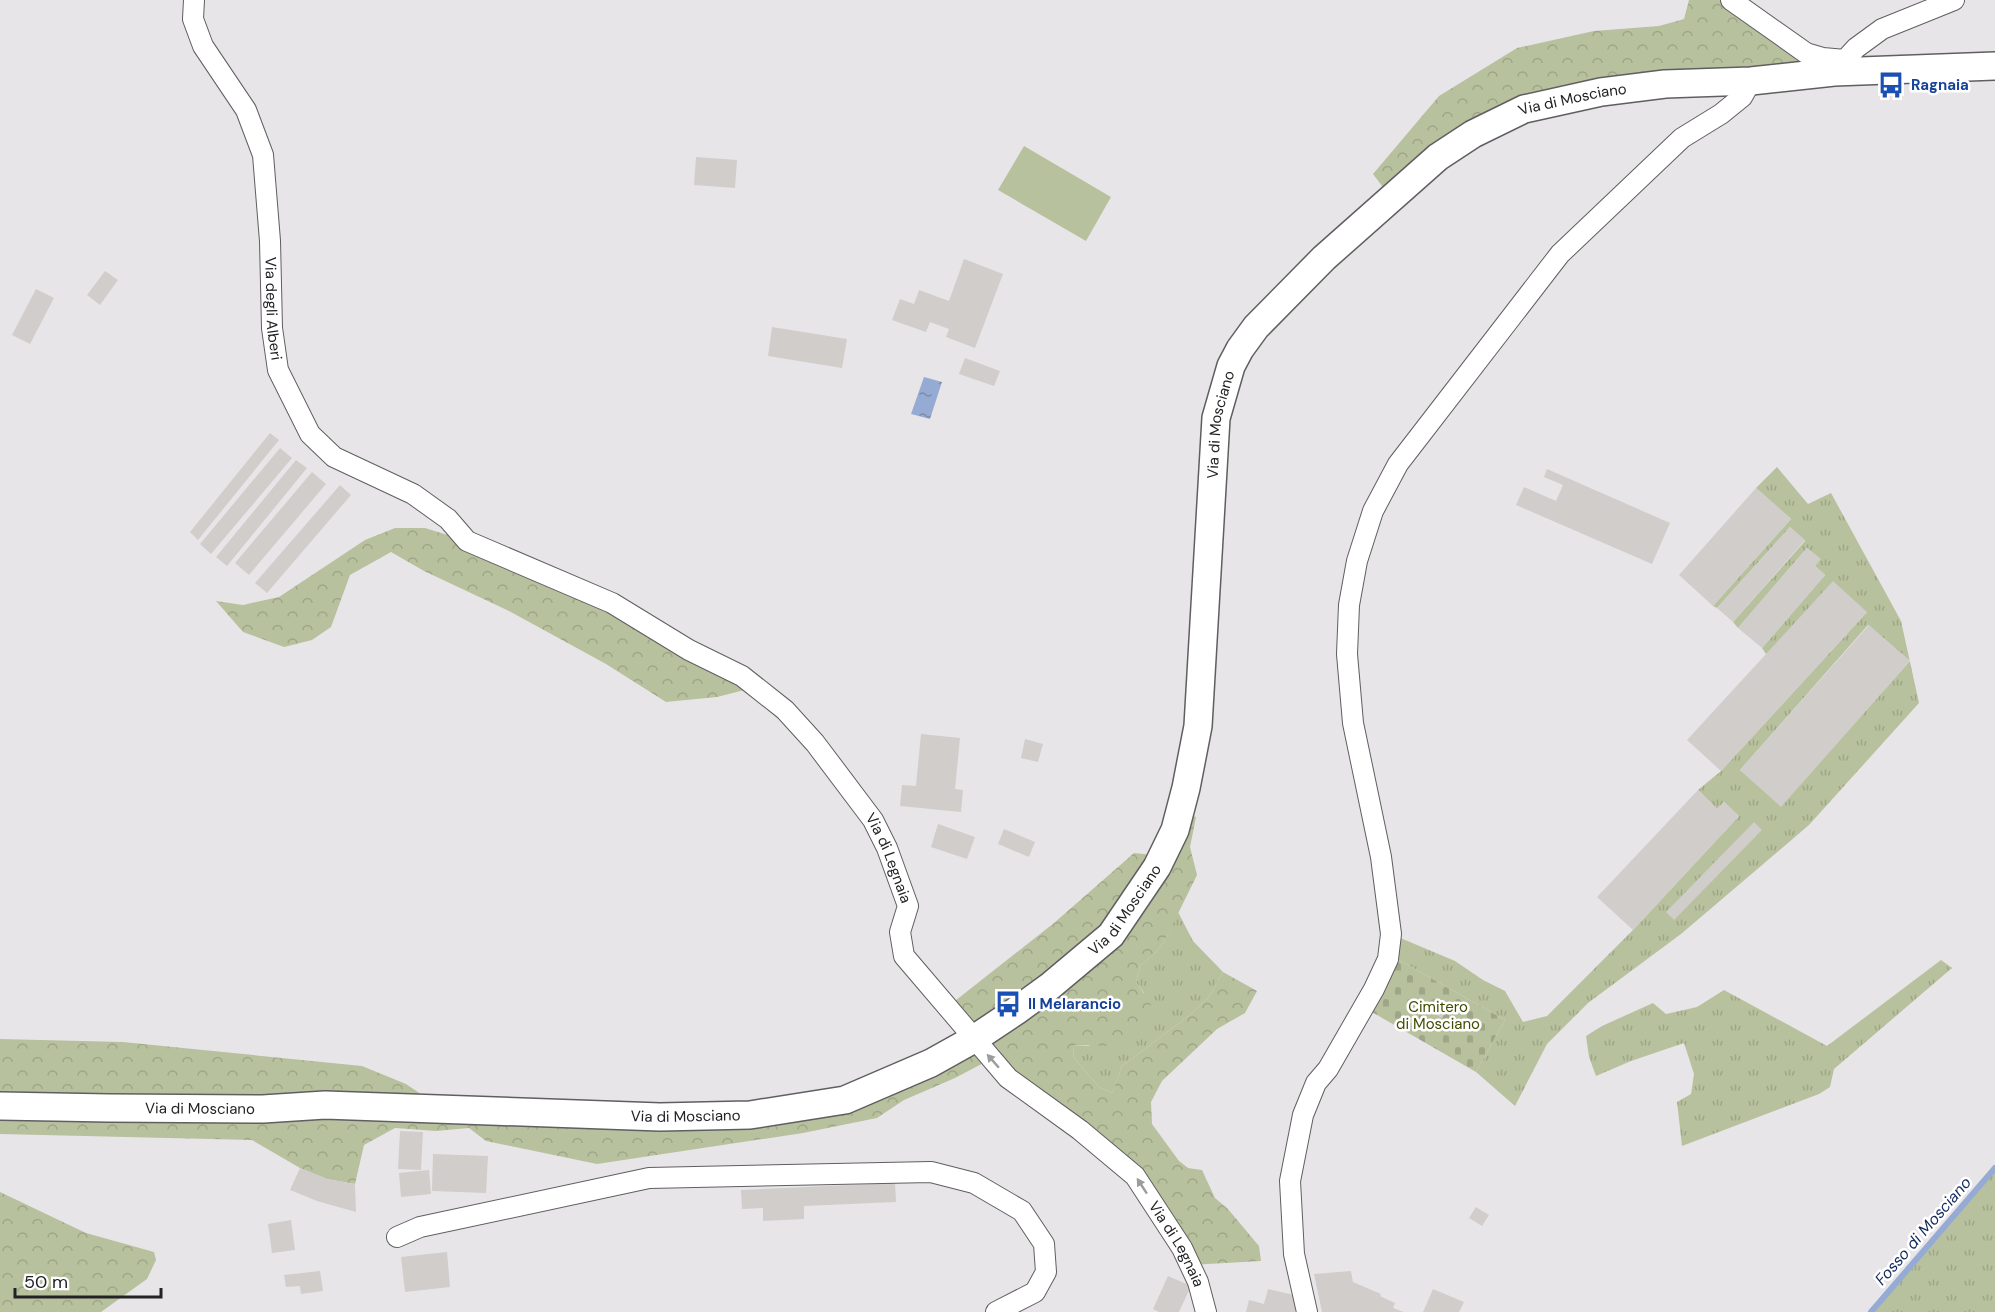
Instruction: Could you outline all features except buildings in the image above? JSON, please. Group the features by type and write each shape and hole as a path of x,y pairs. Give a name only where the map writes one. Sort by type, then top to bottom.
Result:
{"main road":[{"name":"Via di Mosciano","path":"0,1106 263,1108 325,1105 660,1117 750,1115 845,1100 931,1062 974,1039 1049,987 1111,935 1157,867 1174,830 1186,788 1198,726 1216,418 1231,366 1240,349 1256,327 1324,258 1438,157 1473,134 1524,110 1601,92 1665,84 1751,81 1839,66 1995,66"}],"street":[{"name":"Via degli Alberi","path":"194,0 193,19 203,46 246,110 262,155 270,241 272,328 278,370 310,434 334,456 413,494 448,519 467,541"},
{"path":"1731,0 1806,53 1839,66 1856,48 1882,29 1954,0"},
{"path":"1307,1312 1294,1254 1290,1181 1303,1115 1316,1083 1328,1069 1374,989 1388,959 1391,934 1381,857 1353,723 1347,654 1349,605 1357,561 1373,511 1398,464 1560,254 1682,138 1721,114 1742,97 1751,81"},
{"name":"Via di Legnaia","path":"467,541 612,603 689,650 742,676 785,710 815,743 873,820 887,848 908,906 900,932 904,956 1008,1078 1080,1130 1135,1176 1182,1248 1198,1282 1206,1312"},
{"path":"397,1236 420,1227 649,1178 931,1172 974,1183 1022,1211 1044,1244 1046,1272 1035,1292 996,1312"}],"green space":[{"path":"1689,0 1731,0 1823,58 1524,109 1391,198 1373,174 1439,96 1517,48 1594,31 1659,26 1684,19"},
{"path":"1024,146 1111,197 1086,241 998,190"},
{"path":"1777,467 1808,504 1831,493 1901,621 1910,661 1919,703 1809,825 1681,934 1588,1003 1547,1044 1515,1106 1476,1072 1505,1020 1399,960 1391,934 1455,961 1483,980 1505,991 1523,1022 1547,1016 1633,930 1739,816 1724,802 1717,809 1698,790 1721,771 1867,612 1766,654 1762,648 1825,575 1815,566 1820,559 1807,548 1738,628 1733,622 1805,541 1790,527 1717,608 1713,606 1791,519 1756,488","holes":["1868,625 1910,661 1781,806 1740,770"]},
{"path":"395,528 425,528 467,541 612,603 756,687 717,697 666,702 606,664 509,611 424,571 391,552 350,575 331,627 312,640 284,647 243,632 216,601 243,605 279,597 365,540"},
{"path":"1180,810 1196,817 1190,847 1197,875 1165,940 1156,952 1140,966 1136,982 1151,1004 1145,1020 1110,1046 1073,1045 1074,1058 1099,1087 1112,1093 1122,1066 1191,1014 1209,997 1223,972 1257,991 1245,1013 1217,1029 1162,1081 1151,1102 1152,1124 1179,1161 1188,1168 1202,1170 1215,1198 1228,1209 1259,1246 1261,1261 1190,1265 1135,1176 991,1059 955,1078 904,1100 877,1118 803,1133 597,1164 486,1141 469,1128 436,1131 395,1128 364,1145 355,1184 327,1179 300,1168 252,1140 0,1134 0,1039 123,1042 362,1066 406,1084 443,1109 845,1100 974,1039 946,1008 1054,923 1134,853 1163,856"},
{"path":"1178,912 1193,941 1223,972 1209,997 1191,1014 1122,1066 1112,1093 1099,1087 1074,1058 1073,1045 1089,1046 1144,993 1136,982 1140,966 1156,952 1165,940"},
{"name":"Cimitero di Mosciano","path":"1399,960 1505,1020 1476,1072 1370,1011"},
{"path":"1941,960 1952,968 1834,1069 1830,1087 1819,1094 1682,1146 1677,1102 1691,1094 1694,1074 1684,1043 1596,1076 1589,1057 1586,1036 1602,1026 1653,1003 1666,1014 1697,1007 1724,990 1827,1046"},
{"path":"1995,1168 1995,1312 1871,1312"},
{"path":"0,1192 86,1233 154,1252 156,1260 147,1279 101,1312 0,1312"}],"water":[{"path":"924,377 942,382 930,419 911,414"}],"waterway":[{"name":"Fosso di Mosciano","path":"1871,1312 1995,1168"}],"place":[{"name":"Ragnaia","path":"1891,85"},
{"name":"Il Melarancio","path":"1008,1004"}]}
